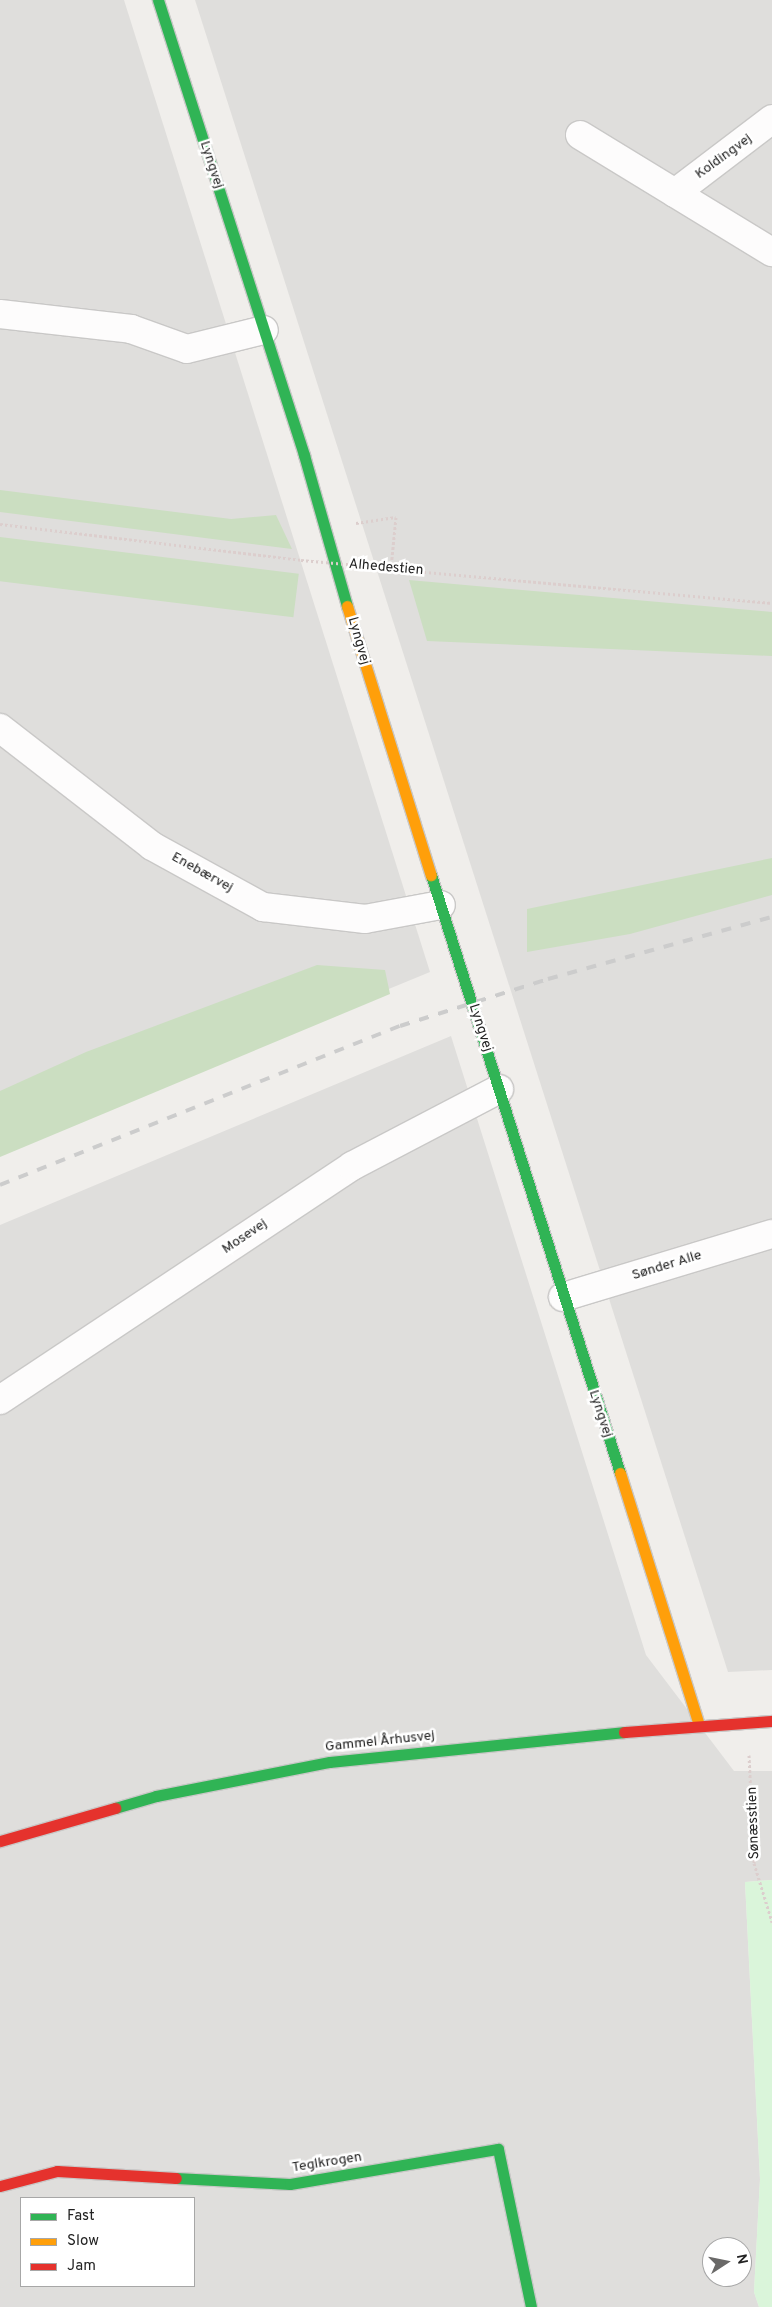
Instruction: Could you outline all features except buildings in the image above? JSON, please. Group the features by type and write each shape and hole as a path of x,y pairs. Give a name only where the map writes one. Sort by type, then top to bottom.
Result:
{"street":[{"name":"Lyngvej","path":"158,0 264,330 326,528 359,647 699,1725"},
{"name":"Koldingvej","path":"675,193 772,119"},
{"path":"580,135 772,252"},
{"path":"0,314 131,329 187,349 264,330"},
{"name":"Enebærvej","path":"0,728 152,846 263,907 365,918 441,905"},
{"name":"Mosevej","path":"0,1400 352,1166 499,1089"},
{"name":"Sønder Alle","path":"563,1297 772,1234"},
{"name":"Gammel Århusvej","path":"0,1841 156,1796 330,1762 699,1725 772,1721"},
{"name":"Teglkrogen","path":"0,2186 57,2171 290,2184 498,2149 531,2307"}],"path":[{"path":"326,528 396,517 391,568"},
{"name":"Alhedestien","path":"0,524 301,560 772,603"},
{"name":"Sønæsstien","path":"745,1722 752,1774 754,1863 772,1922"}],"shaded area":[{"path":"0,0 124,0 430,972 0,1149"},
{"path":"195,0 772,0 772,1670 728,1672"},
{"path":"451,1036 646,1655 734,1771 772,1771 772,1880 745,1882 760,2179 754,2292 759,2307 0,2307 0,1225"}],"green space":[{"path":"0,490 231,519 276,515 292,549 0,512"},
{"path":"0,537 299,574 293,617 0,581"},
{"path":"409,580 772,612 772,656 427,641"},
{"path":"772,858 772,895 630,934 527,952 527,909"},
{"path":"317,965 385,970 390,994 0,1157 0,1091 86,1052"},
{"path":"772,1880 772,2307 759,2307 754,2292 760,2179 745,1882"}],"railway":[{"path":"0,1185 400,1026 548,979 772,917"}],"traffic: fast":[{"path":"158,0 304,455 347,606"},
{"path":"431,875 620,1473"},
{"path":"115,1808 156,1796 330,1762 624,1732"},
{"path":"176,2178 290,2184 498,2149 531,2307"}],"traffic: slow":[{"path":"347,606 431,875"},
{"path":"620,1473 699,1725"}],"traffic: jam":[{"path":"624,1732 772,1721"},
{"path":"0,1841 115,1808"},
{"path":"0,2186 57,2171 176,2178"}]}
